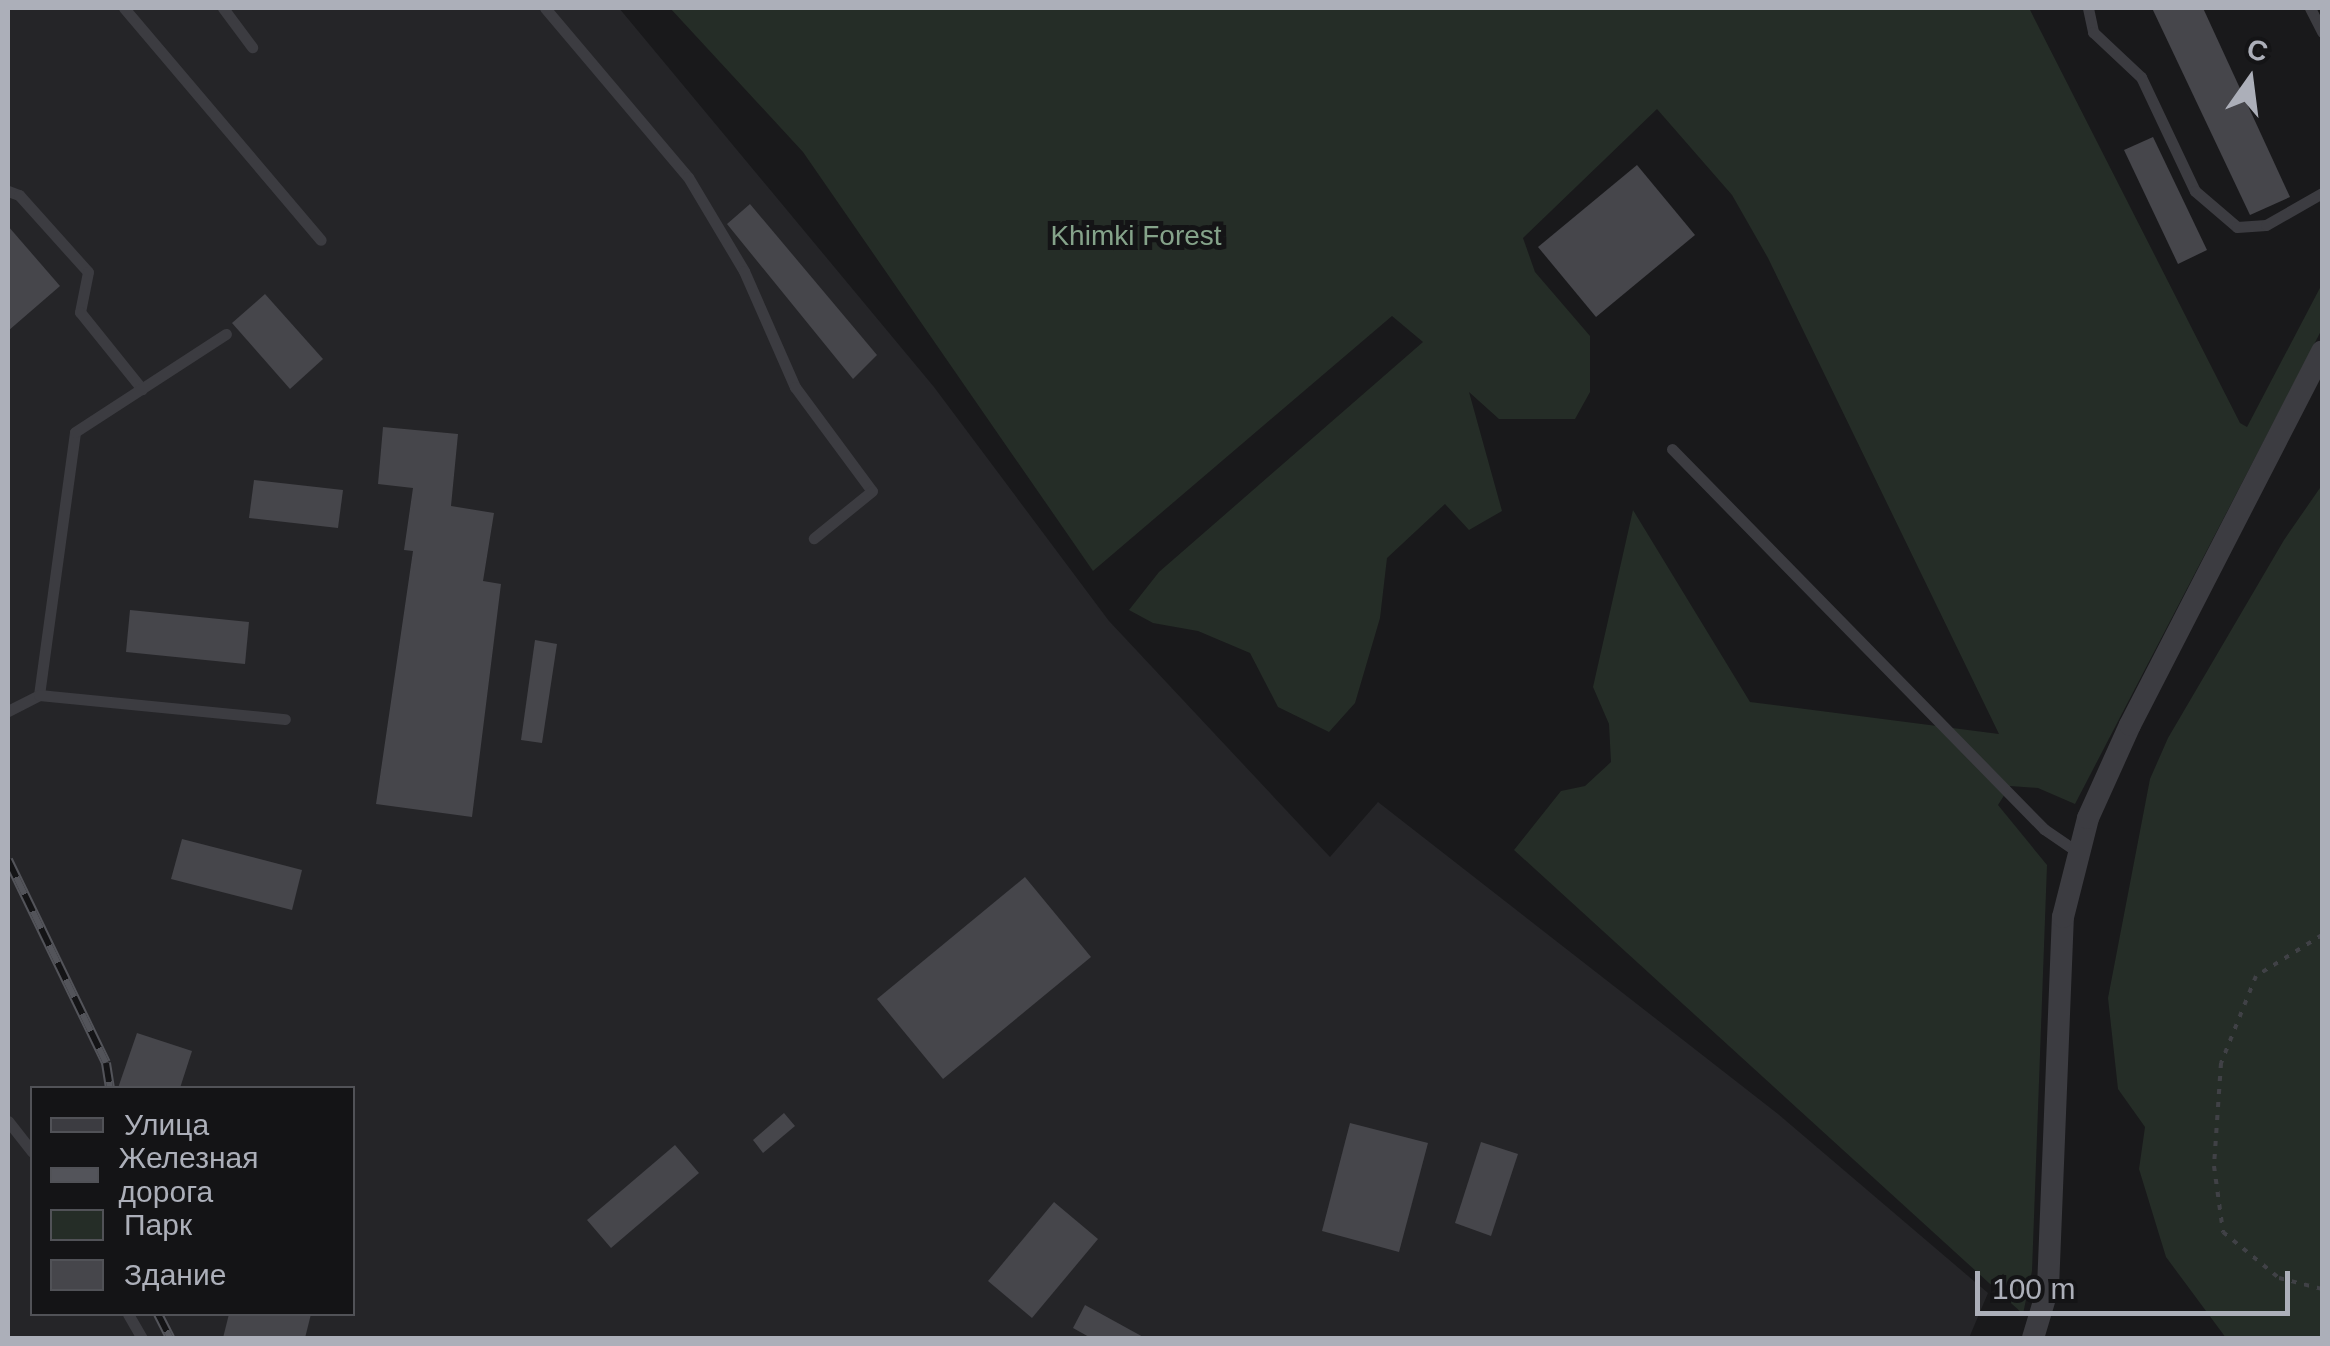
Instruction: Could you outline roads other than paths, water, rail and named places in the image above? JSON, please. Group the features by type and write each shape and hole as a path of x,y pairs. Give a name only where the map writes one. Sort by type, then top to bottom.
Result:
{"street":[{"path":"2034,1338 2048,1288 2063,917 2088,818 2130,725 2322,352"}],"lane":[{"path":"124,8 322,240"},
{"path":"223,8 252,48"},
{"path":"545,8 688,177 744,270 795,387 872,491 814,538"},
{"path":"2088,8 2093,32 2141,76 2196,191 2237,227 2266,225 2322,193"},
{"path":"2310,8 2322,32"},
{"path":"8,191 19,195 88,272 80,312 142,389"},
{"path":"39,695 75,432 226,334"},
{"path":"1672,449 2044,829 2079,853"},
{"path":"8,710 39,695 285,719"},
{"path":"8,1121 30,1149"},
{"path":"129,1316 142,1338"}],"railway":[{"path":"8,860 106,1063 110,1086"},
{"path":"159,1316 170,1338"}],"park label":[{"name":"Khimki Forest","path":"1136,236"}]}
